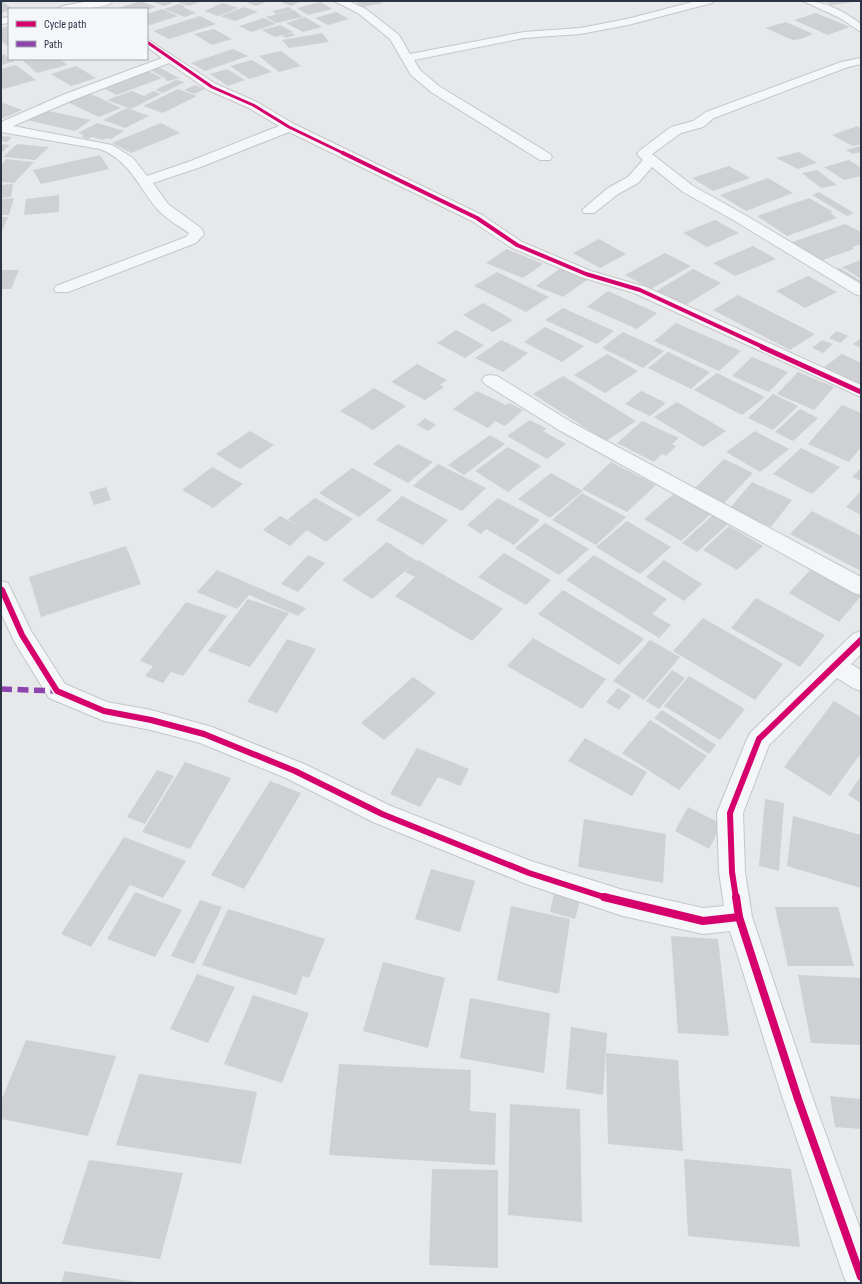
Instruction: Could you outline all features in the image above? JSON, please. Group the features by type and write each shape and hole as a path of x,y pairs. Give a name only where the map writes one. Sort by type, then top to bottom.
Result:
{"street":[{"path":"62,1 78,8 108,1"},
{"path":"339,1 362,11 395,37 415,72 435,89 545,156"},
{"path":"406,58 524,35 580,31 628,22 708,1"},
{"path":"808,1 844,16 861,29"},
{"path":"148,43 169,59 212,87 253,105 289,127 477,218 517,245 586,274 640,290 861,392"},
{"path":"1,127 69,97 169,59"},
{"path":"861,61 845,64 710,115 698,124 676,130 644,154 688,189 861,290"},
{"path":"1,127 109,148 126,157 163,207 196,231 197,234 195,237 178,245 62,289"},
{"path":"145,181 193,165 289,127"},
{"path":"589,210 613,191 633,180 651,160"},
{"path":"492,380 565,426 861,587"},
{"path":"1,589 22,635 57,691 104,711 151,720 204,734 295,771 382,814 543,878 623,903 703,921 739,917"},
{"path":"861,640 836,666 759,739 730,813 732,872 739,917 798,1099 861,1277"},
{"path":"836,666 861,682"}],"building":[{"path":"2,1 12,8 8,8 8,11 1,13"},
{"path":"141,1 156,7 148,10 148,8 118,8"},
{"path":"151,1 168,1 173,3 164,6"},
{"path":"175,1 202,1 189,6"},
{"path":"244,1 268,1 256,6"},
{"path":"279,1 301,1 291,6"},
{"path":"380,1 383,3 362,7 356,2"},
{"path":"825,1 854,1 854,2 831,5"},
{"path":"321,2 332,9 308,15 297,8"},
{"path":"223,3 238,8 218,16 204,11"},
{"path":"179,4 186,6 183,7 196,13 185,17 164,9"},
{"path":"244,7 258,12 235,21 220,16"},
{"path":"289,7 293,10 276,14 272,11"},
{"path":"162,9 178,16 148,26 148,14"},
{"path":"294,10 303,17 276,23 266,17"},
{"path":"336,12 349,19 328,25 315,18"},
{"path":"816,13 850,27 828,35 794,20"},
{"path":"200,16 216,24 169,39 153,31"},
{"path":"305,17 322,27 303,32 286,23"},
{"path":"264,18 276,24 251,32 239,26"},
{"path":"786,22 813,34 801,39 793,40 765,28"},
{"path":"280,25 293,32 285,35 292,33 295,35 286,38 282,35 275,37 262,30"},
{"path":"8,26 8,46 1,41 1,28"},
{"path":"214,29 232,39 212,45 194,34"},
{"path":"322,33 329,42 289,48 282,40"},
{"path":"233,49 248,56 205,71 191,63"},
{"path":"281,51 301,66 279,72 259,56"},
{"path":"4,54 8,60 15,61 1,65 1,55"},
{"path":"22,60 61,60 67,65 37,73"},
{"path":"252,60 272,72 249,79 230,66"},
{"path":"16,65 36,80 4,89 1,87 1,69"},
{"path":"76,66 96,78 71,86 51,74"},
{"path":"157,66 180,78 168,81 164,80 166,79 149,69"},
{"path":"227,69 245,80 228,86 210,74"},
{"path":"146,70 162,78 117,95 101,87"},
{"path":"176,80 185,82 163,93 155,90"},
{"path":"195,85 205,89 194,94 184,90"},
{"path":"178,89 197,96 163,113 143,106"},
{"path":"132,91 144,96 153,91 161,94 131,109 107,100"},
{"path":"87,92 121,108 99,117 65,101"},
{"path":"3,103 22,110 1,119 1,104"},
{"path":"127,108 149,116 125,128 103,120"},
{"path":"43,110 91,120 75,131 27,120"},
{"path":"97,123 124,131 111,139 107,138 102,140 92,137 88,139 81,137 84,135 78,133"},
{"path":"161,123 180,133 131,153 112,143"},
{"path":"857,126 861,128 861,144 853,146 832,135"},
{"path":"1,136 12,137 7,142 1,141"},
{"path":"3,144 10,145 1,153 1,146"},
{"path":"17,144 49,147 35,160 3,157"},
{"path":"860,146 861,152 853,154 846,150"},
{"path":"799,152 817,163 798,169 776,158"},
{"path":"100,155 109,169 41,184 33,170"},
{"path":"6,159 34,162 14,183 1,182 1,165"},
{"path":"849,160 861,168 861,176 844,180 824,167"},
{"path":"729,166 750,178 713,191 692,178"},
{"path":"817,170 837,185 821,188 802,173"},
{"path":"768,178 793,193 746,211 720,195"},
{"path":"13,184 11,197 1,198 1,185"},
{"path":"819,192 854,213 847,216 812,195"},
{"path":"59,195 59,212 24,215 26,199"},
{"path":"14,198 9,215 1,215 1,199"},
{"path":"809,198 833,212 830,213 837,218 787,236 757,216"},
{"path":"1,217 8,217 1,233"},
{"path":"715,220 739,233 707,247 683,233"},
{"path":"845,224 861,232 861,244 852,247 854,249 820,261 792,242"},
{"path":"599,239 626,254 600,268 573,253"},
{"path":"753,246 776,259 735,276 713,263"},
{"path":"507,249 543,264 523,278 486,263"},
{"path":"665,253 691,266 651,289 625,275"},
{"path":"861,260 861,279 842,267"},
{"path":"562,267 588,279 563,297 536,286"},
{"path":"840,268 861,281 861,286 833,270"},
{"path":"693,269 721,283 681,308 653,293"},
{"path":"1,270 19,270 11,289 1,289"},
{"path":"497,272 549,297 526,312 474,286"},
{"path":"808,276 837,292 805,308 776,291"},
{"path":"608,291 657,313 637,329 587,307"},
{"path":"738,295 815,334 790,350 713,310"},
{"path":"483,303 513,320 493,332 463,315"},
{"path":"563,308 614,331 597,344 545,320"},
{"path":"676,323 741,351 719,371 654,341"},
{"path":"545,327 584,346 562,362 524,342"},
{"path":"456,330 484,345 465,358 437,343"},
{"path":"837,331 848,336 840,343 829,338"},
{"path":"623,332 664,351 643,368 602,348"},
{"path":"861,338 861,348 853,344"},
{"path":"501,340 528,353 503,372 475,358"},
{"path":"822,340 833,344 823,353 812,348"},
{"path":"668,352 710,372 691,389 648,368"},
{"path":"607,354 638,371 605,393 574,375"},
{"path":"842,354 861,363 861,388 823,368"},
{"path":"752,357 788,372 769,392 732,376"},
{"path":"417,364 447,380 440,385 444,387 425,400 391,382"},
{"path":"798,372 834,387 814,410 777,394"},
{"path":"717,373 765,397 742,415 694,390"},
{"path":"563,376 636,421 606,441 533,394"},
{"path":"374,388 406,406 373,430 340,411"},
{"path":"477,391 506,405 509,403 523,410 505,426 495,421 488,428 453,409"},
{"path":"641,391 666,403 650,416 625,404"},
{"path":"773,394 798,406 773,430 748,418"},
{"path":"677,402 726,431 703,447 654,417"},
{"path":"842,405 861,413 861,447 849,462 808,444"},
{"path":"800,409 818,418 793,441 775,432"},
{"path":"425,418 436,425 428,431 417,425"},
{"path":"530,420 547,429 543,431 566,444 547,459 507,436"},
{"path":"642,421 679,438 672,444 676,446 666,456 662,454 654,462 617,443"},
{"path":"250,431 274,445 240,469 216,454"},
{"path":"755,431 789,449 760,472 726,452"},
{"path":"490,435 505,444 464,475 448,465"},
{"path":"398,444 433,462 408,483 373,464"},
{"path":"508,447 541,466 508,492 475,471"},
{"path":"801,448 840,467 812,494 773,474"},
{"path":"724,459 753,473 723,504 694,489"},
{"path":"611,462 656,485 627,512 582,489"},
{"path":"438,464 486,488 462,511 413,486"},
{"path":"212,467 243,484 213,508 182,490"},
{"path":"352,468 392,490 359,517 319,493"},
{"path":"861,468 861,481 852,477"},
{"path":"551,473 583,491 550,518 518,499"},
{"path":"752,482 792,500 771,527 730,508"},
{"path":"106,487 111,500 94,505 89,492"},
{"path":"861,491 861,515 846,507"},
{"path":"676,492 712,513 681,541 644,519"},
{"path":"582,493 626,517 596,545 552,520"},
{"path":"402,496 448,520 423,545 376,520"},
{"path":"315,498 353,519 326,542 307,530 290,546 263,530 280,516 297,525 288,519"},
{"path":"498,498 540,520 514,545 486,529 481,534 467,525"},
{"path":"812,511 861,536 861,571 790,534"},
{"path":"713,515 728,524 697,552 682,543"},
{"path":"627,521 671,547 640,574 596,547"},
{"path":"545,523 589,549 559,575 515,548"},
{"path":"729,526 763,546 737,570 703,550"},
{"path":"387,542 417,561 372,599 342,580"},
{"path":"126,546 141,584 41,617 29,577"},
{"path":"504,553 551,580 526,605 478,577"},
{"path":"308,555 325,563 298,592 281,584"},
{"path":"594,555 667,599 652,614 671,625 659,638 566,580"},
{"path":"418,560 503,609 472,641 395,596 415,577 405,572"},
{"path":"664,560 702,584 684,601 646,577"},
{"path":"811,569 861,596 839,622 789,593"},
{"path":"217,570 306,608 298,616 249,595 237,609 197,592"},
{"path":"563,590 644,639 619,665 538,614"},
{"path":"756,598 825,635 800,667 731,628"},
{"path":"248,599 289,613 250,667 208,651"},
{"path":"186,602 227,616 183,676 171,672 163,683 145,676 153,666 140,661"},
{"path":"703,618 783,664 755,700 673,651"},
{"path":"533,638 606,679 582,709 507,666"},
{"path":"287,639 316,649 277,713 247,702"},
{"path":"650,640 680,657 644,700 613,681"},
{"path":"672,670 685,678 659,709 646,701"},
{"path":"689,676 745,709 720,740 664,706"},
{"path":"413,677 436,693 384,740 361,723"},
{"path":"618,688 631,696 619,710 606,702"},
{"path":"834,701 861,717 861,753 830,796 784,767"},
{"path":"662,710 716,745 709,754 654,718"},
{"path":"650,720 707,756 679,790 622,753"},
{"path":"585,738 647,772 632,796 568,761"},
{"path":"417,748 469,769 460,786 438,777 420,807 390,794"},
{"path":"185,762 231,778 190,849 142,832"},
{"path":"157,770 174,776 145,824 127,817"},
{"path":"861,776 861,803 848,795"},
{"path":"270,781 301,793 244,889 211,875"},
{"path":"765,799 784,803 779,871 759,866"},
{"path":"688,807 722,824 709,849 675,831"},
{"path":"793,816 861,835 861,888 787,866"},
{"path":"584,819 666,834 663,883 578,867"},
{"path":"124,837 186,861 163,898 130,885 91,947 61,934"},
{"path":"431,869 475,881 460,932 415,919"},
{"path":"135,892 182,910 155,957 107,939"},
{"path":"554,893 580,900 575,919 550,912"},
{"path":"200,900 222,907 194,964 171,956"},
{"path":"511,906 570,919 559,994 497,980"},
{"path":"775,907 838,907 854,966 788,966"},
{"path":"228,909 325,939 309,978 303,976 296,995 202,965"},
{"path":"671,936 718,939 729,1036 678,1033"},
{"path":"383,962 445,978 428,1048 363,1031"},
{"path":"197,974 235,987 208,1043 170,1029"},
{"path":"798,975 861,978 861,1045 811,1043"},
{"path":"253,995 309,1013 282,1083 224,1064"},
{"path":"470,998 550,1013 544,1073 460,1058"},
{"path":"571,1027 607,1033 603,1095 566,1089"},
{"path":"26,1040 116,1056 88,1136 1,1119 1,1101"},
{"path":"606,1053 678,1060 683,1151 608,1144"},
{"path":"339,1064 471,1070 470,1111 496,1113 495,1165 329,1155"},
{"path":"139,1074 257,1092 241,1164 116,1145"},
{"path":"830,1096 861,1099 861,1129 835,1127"},
{"path":"510,1104 580,1109 582,1222 508,1215"},
{"path":"684,1159 791,1169 800,1247 688,1236"},
{"path":"89,1160 183,1173 160,1259 62,1244"},
{"path":"432,1169 498,1170 498,1268 429,1265"},
{"path":"65,1271 136,1282 136,1283 61,1283"}],"marked path":[{"path":"1,689 57,691"}],"cycle path":[{"path":"148,43 212,87 253,105 289,127 477,218 517,245 586,274 640,290 861,392"},
{"path":"1,589 22,635 57,691 104,711 151,720 204,734 295,771 382,814 529,873 623,903 703,921 739,917"},
{"path":"861,640 759,739 730,813 732,872 739,917 798,1099 861,1277"}]}
